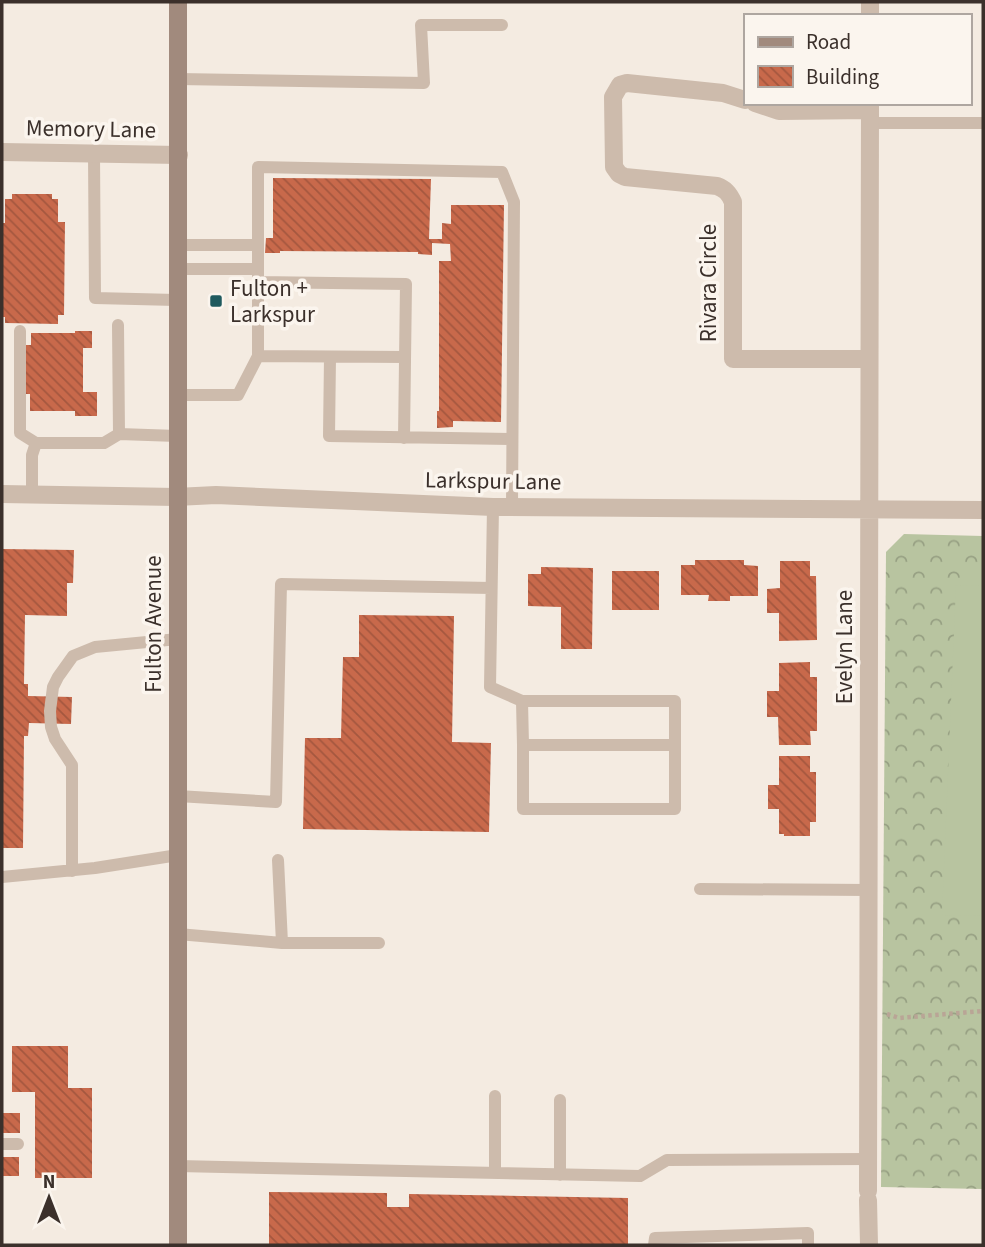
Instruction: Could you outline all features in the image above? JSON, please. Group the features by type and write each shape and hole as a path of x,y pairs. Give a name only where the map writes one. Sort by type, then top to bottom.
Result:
{"main road":[{"name":"Fulton Avenue","path":"178,2 178,1245"}],"street":[{"name":"Rivara Circle","path":"744,100 723,93 627,83 620,85 613,97 614,167 625,177 716,186 723,188 730,195 733,202 733,359 869,359"},
{"path":"761,105 779,111 870,112"},
{"name":"Evelyn Lane","path":"869,1245 870,112"},
{"name":"Memory Lane","path":"2,152 179,155"},
{"name":"Larkspur Lane","path":"2,494 176,497 216,495 493,508 983,510"}],"lane":[{"path":"178,79 424,83 421,25 502,25"},
{"path":"870,112 983,123"},
{"path":"94,154 95,298 176,300"},
{"path":"177,395 238,395 258,356 258,167 502,172 514,202 512,508"},
{"path":"177,245 258,245"},
{"path":"177,269 406,284 404,438"},
{"path":"118,325 119,434"},
{"path":"20,331 20,433 36,443 104,443 119,434 177,436"},
{"path":"258,356 405,357"},
{"path":"330,357 329,436 512,439"},
{"path":"32,494 32,455 36,443"},
{"path":"493,508 490,687 522,701 675,701 675,809 523,809 522,701"},
{"path":"178,796 276,802 281,584 491,588"},
{"path":"72,871 72,765 55,739 50,719 51,699 58,677 73,656 95,647 178,639"},
{"path":"523,745 675,744"},
{"path":"2,877 72,871 178,855"},
{"path":"278,860 282,943"},
{"path":"700,889 869,890"},
{"path":"178,934 282,943 379,943"},
{"path":"495,1096 495,1173"},
{"path":"560,1100 560,1174"},
{"path":"2,1144 18,1144"},
{"path":"178,1166 640,1176 667,1160 868,1158"},
{"path":"654,1245 655,1238 808,1233 808,1245"}],"path":[{"path":"868,1007 899,1018 983,1011"}],"green space":[{"path":"904,534 983,536 983,1189 881,1187 886,552"},
{"path":"956,585 983,586 983,916 942,915"}],"building":[{"path":"273,178 431,179 429,239 442,239 442,223 451,224 451,205 504,205 501,422 453,421 453,427 437,428 439,261 451,261 450,244 432,243 432,255 418,252 265,253 266,238 273,238"},
{"path":"12,194 52,194 52,199 58,199 58,222 65,222 64,315 58,315 58,324 5,323 5,317 2,317 2,223 5,223 5,199 12,199"},
{"path":"92,331 92,348 83,348 83,392 97,392 97,416 75,416 75,411 30,411 30,394 25,394 25,345 31,345 31,333"},
{"path":"2,549 74,550 73,583 67,583 67,616 25,615 24,684 28,684 28,696 72,697 71,724 29,723 28,736 24,736 23,848 2,848"},
{"path":"695,560 744,560 744,565 758,566 758,596 730,596 730,601 708,601 709,595 681,595 681,565 695,565"},
{"path":"780,561 810,561 810,576 816,576 817,640 779,641 779,613 767,613 767,589 780,588"},
{"path":"541,567 593,568 592,649 561,649 561,607 528,606 528,574 541,574"},
{"path":"612,571 659,571 659,610 612,610"},
{"path":"359,615 454,616 452,742 491,743 489,832 303,829 305,738 341,738 343,657 359,657"},
{"path":"810,662 810,677 817,677 817,731 810,731 811,745 779,745 778,717 767,717 767,691 779,691 779,663"},
{"path":"779,756 810,756 810,772 816,772 816,822 810,822 810,836 779,834 779,809 768,809 768,785 779,785"},
{"path":"12,1046 68,1046 68,1088 92,1088 92,1178 35,1178 35,1092 12,1092"},
{"path":"2,1113 20,1113 20,1133 2,1133"},
{"path":"2,1157 19,1157 19,1176 2,1176"},
{"path":"269,1192 387,1193 387,1207 409,1207 409,1194 628,1198 628,1245 269,1245"}],"place":[{"name":"Fulton + Larkspur","path":"216,301"}]}
